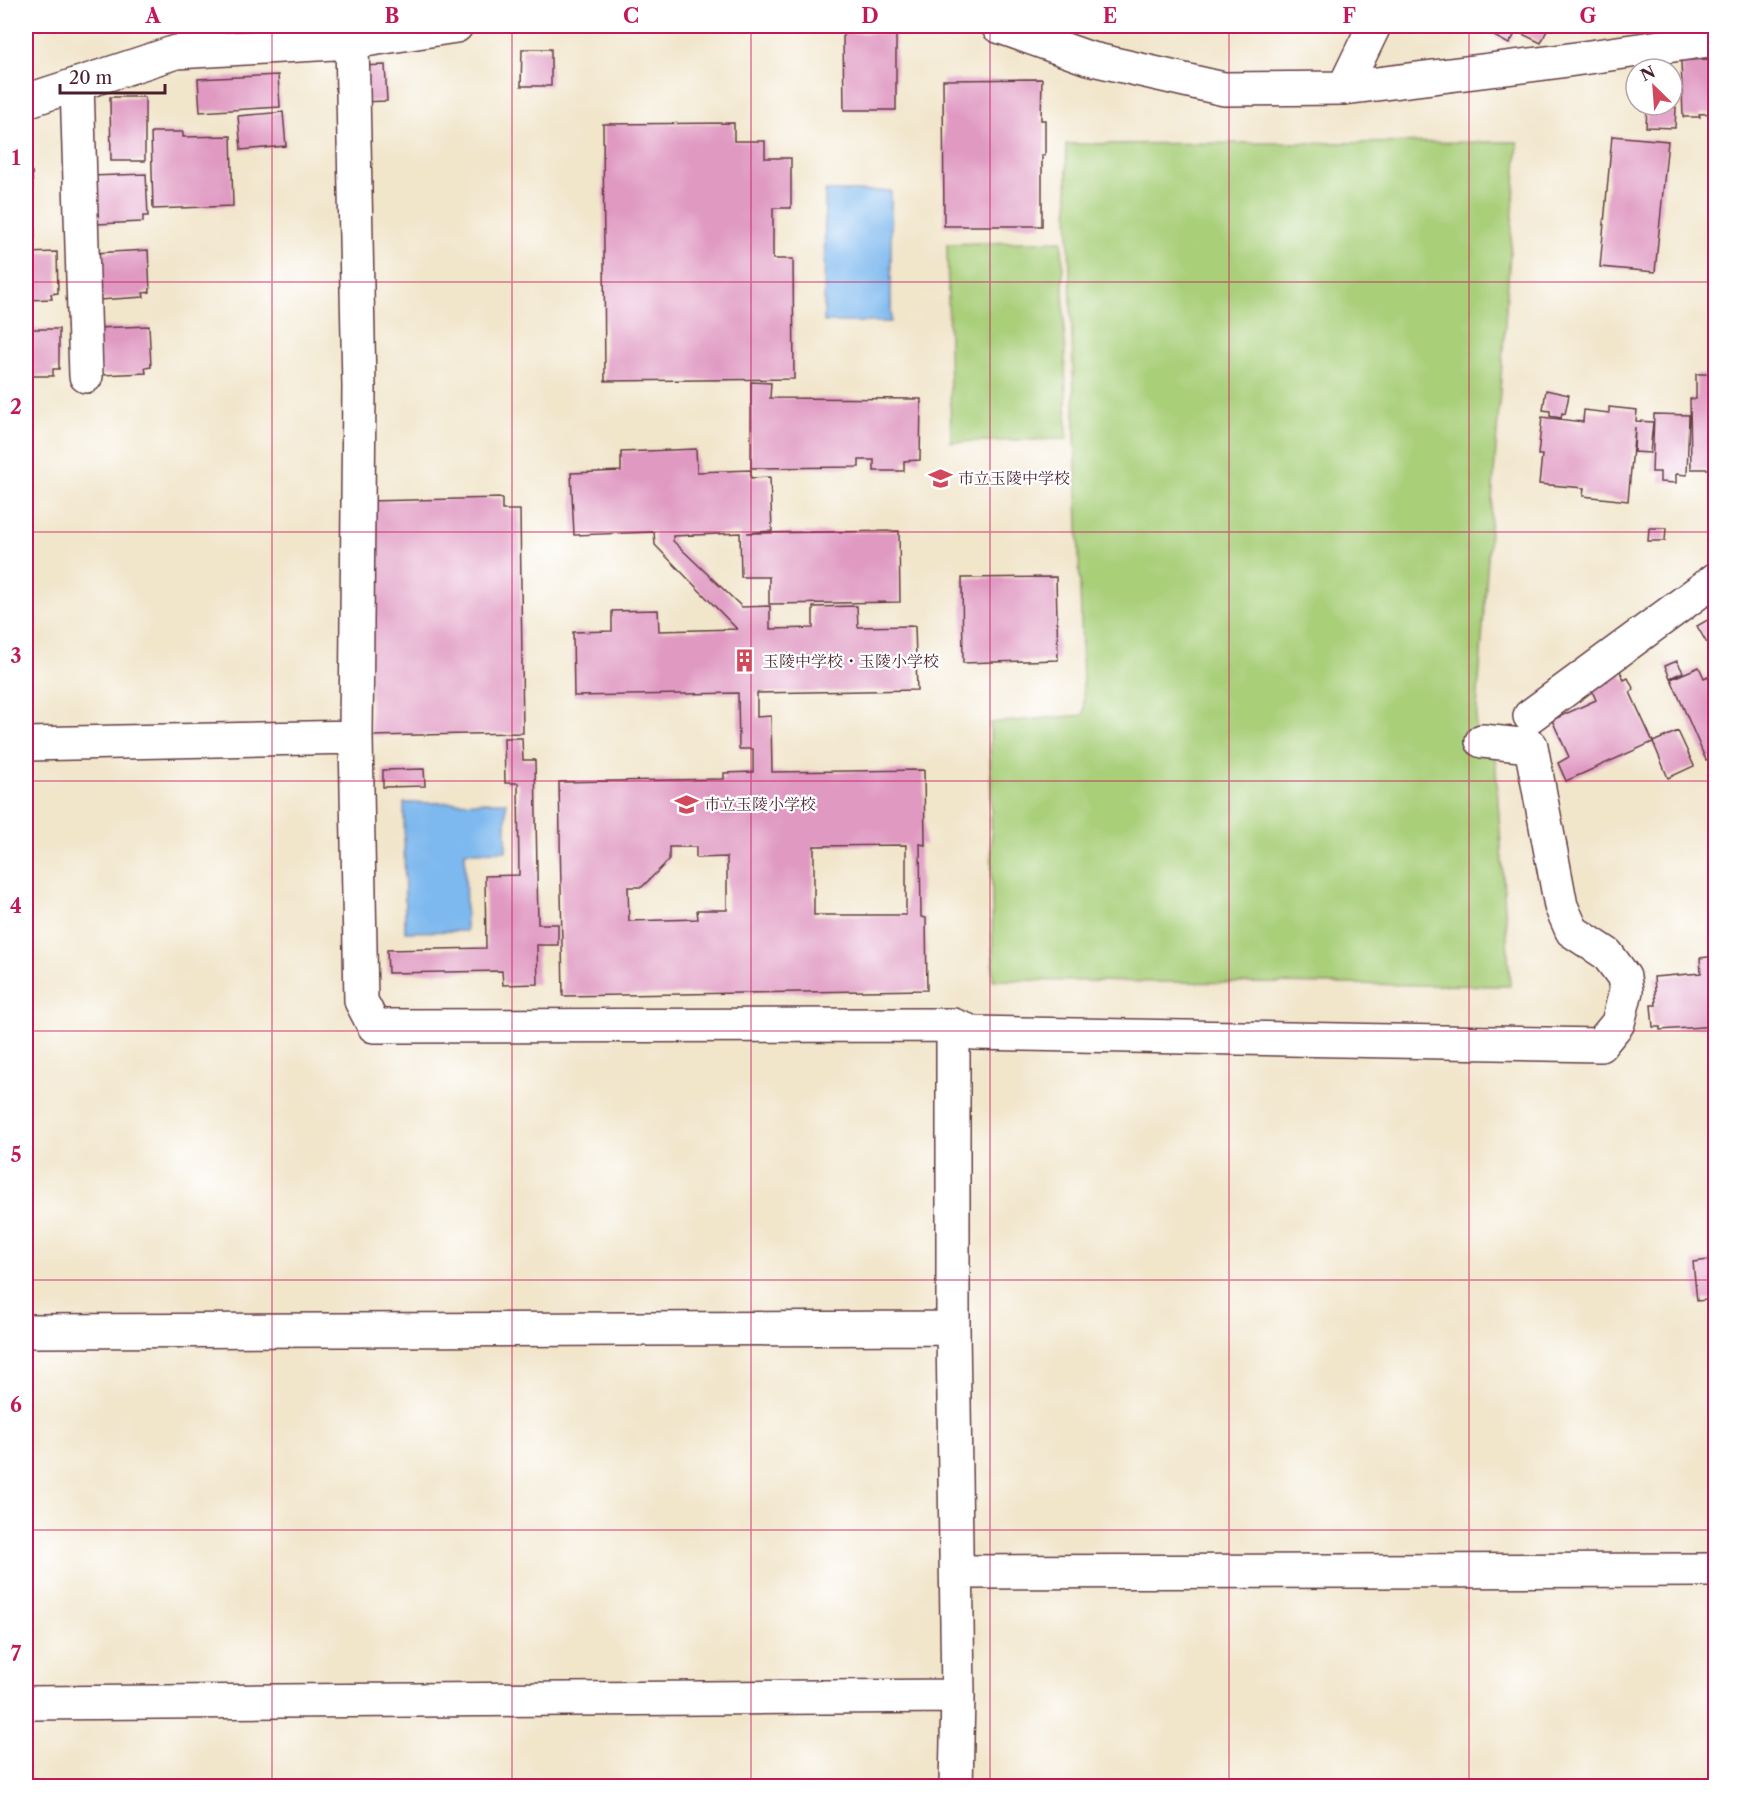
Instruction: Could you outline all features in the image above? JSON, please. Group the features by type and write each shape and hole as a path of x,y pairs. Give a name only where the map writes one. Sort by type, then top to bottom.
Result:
{"street":[{"path":"26,101 176,52 352,42 456,26"},
{"path":"998,26 1088,58 1224,88 1344,88 1716,39"},
{"path":"1344,88 1374,26"},
{"path":"352,42 359,387 356,737 361,1001 374,1026 953,1025 974,1033 1600,1045 1618,1023 1626,991 1624,976 1607,954 1572,931 1561,906 1531,746 1482,741"},
{"path":"77,84 86,376"},
{"path":"1530,716 1716,579"},
{"path":"26,744 356,737"},
{"path":"953,1025 953,1328 958,1696 956,1786"},
{"path":"26,1330 953,1328"},
{"path":"957,1572 1716,1570"},
{"path":"26,1703 958,1696"}],"green space":[{"path":"1518,142 1474,751 1495,755 1510,986 993,980 990,723 1084,715 1066,144"},
{"path":"1062,241 1067,439 951,442 947,244"}],"water":[{"path":"825,191 891,191 891,322 824,322"},
{"path":"506,802 506,851 465,852 466,931 405,932 404,803"}],"building":[{"path":"1506,26 1549,26 1541,43"},
{"path":"1499,27 1514,36 1509,44 1494,36"},
{"path":"843,33 896,33 896,110 844,110"},
{"path":"522,49 551,49 551,86 521,86"},
{"path":"1716,59 1716,113 1699,114 1700,117 1684,117 1684,60"},
{"path":"385,65 387,101 359,102 358,66"},
{"path":"278,75 280,107 200,112 198,79"},
{"path":"1042,79 1041,120 1045,120 1045,155 1042,155 1042,226 944,226 943,80"},
{"path":"110,97 145,97 145,161 111,161"},
{"path":"283,112 286,146 241,150 238,116"},
{"path":"1646,117 1676,117 1675,128 1646,127"},
{"path":"734,123 734,141 765,141 765,158 791,158 791,208 773,208 773,259 793,259 794,379 605,381 603,124"},
{"path":"151,132 183,132 183,137 231,136 233,206 153,209"},
{"path":"1612,136 1668,141 1655,272 1600,267"},
{"path":"32,172 35,238 26,238 26,173"},
{"path":"146,174 148,216 143,216 143,222 96,224 91,176"},
{"path":"148,250 150,292 143,293 144,297 99,300 93,253"},
{"path":"57,252 58,293 51,294 52,299 26,300 26,253"},
{"path":"149,326 151,367 145,368 146,373 102,375 96,328"},
{"path":"26,329 59,329 59,369 53,369 53,376 26,376"},
{"path":"1696,374 1716,374 1716,469 1691,469 1690,399 1696,399"},
{"path":"751,382 771,383 770,398 921,399 920,460 904,461 904,471 874,471 874,460 859,460 859,467 751,468"},
{"path":"1546,390 1569,395 1565,414 1562,413 1561,418 1550,416 1550,411 1543,410"},
{"path":"1609,407 1637,410 1636,421 1653,422 1650,453 1634,452 1635,427 1628,501 1583,496 1584,488 1539,484 1542,455 1538,455 1542,417 1583,422 1584,410 1609,413"},
{"path":"1654,414 1689,415 1687,475 1676,474 1676,483 1660,482 1660,472 1652,472"},
{"path":"696,449 697,472 751,470 751,478 770,477 772,531 747,533 899,531 900,602 769,604 769,577 741,577 740,533 673,536 673,541 742,607 770,606 770,629 813,628 813,607 857,606 858,627 915,626 917,690 757,693 757,717 771,716 772,772 924,770 925,845 920,844 921,917 926,918 927,990 563,996 559,782 724,779 724,773 753,772 753,749 739,749 738,693 574,696 573,632 612,631 612,611 658,610 659,631 737,629 655,545 654,532 574,535 571,473 621,471 621,452","holes":["906,845 906,915 814,915 814,846","669,847 696,847 696,858 727,857 727,910 697,910 698,919 629,921 628,887 642,887 669,860"]},
{"path":"502,498 502,510 520,510 523,733 371,736 368,501"},
{"path":"1649,528 1666,528 1665,541 1648,541"},
{"path":"1056,577 1058,660 963,663 962,578"},
{"path":"1716,615 1716,659 1697,626"},
{"path":"1677,661 1683,672 1670,678 1665,666"},
{"path":"1699,667 1704,678 1708,676 1716,694 1716,756 1706,760 1671,679"},
{"path":"1619,668 1624,680 1628,678 1634,690 1630,692 1653,742 1566,781 1558,763 1569,757 1552,720 1596,700 1589,684"},
{"path":"1678,731 1694,766 1668,778 1653,742"},
{"path":"504,738 522,738 523,760 535,760 538,924 558,924 558,945 537,945 538,984 503,985 502,971 388,973 387,950 486,948 485,876 519,875 518,783 505,783"},
{"path":"424,769 425,786 383,787 383,770"},
{"path":"1716,956 1716,1026 1660,1030 1660,1027 1653,1027 1651,1005 1656,1005 1654,977 1701,973 1700,958"},
{"path":"1716,1259 1716,1299 1697,1301 1693,1262"}],"place":[{"name":"市立玉陵中学校","path":"940,478"},
{"name":"玉陵中学校・玉陵小学校","path":"745,661"},
{"name":"市立玉陵小学校","path":"686,804"}]}
